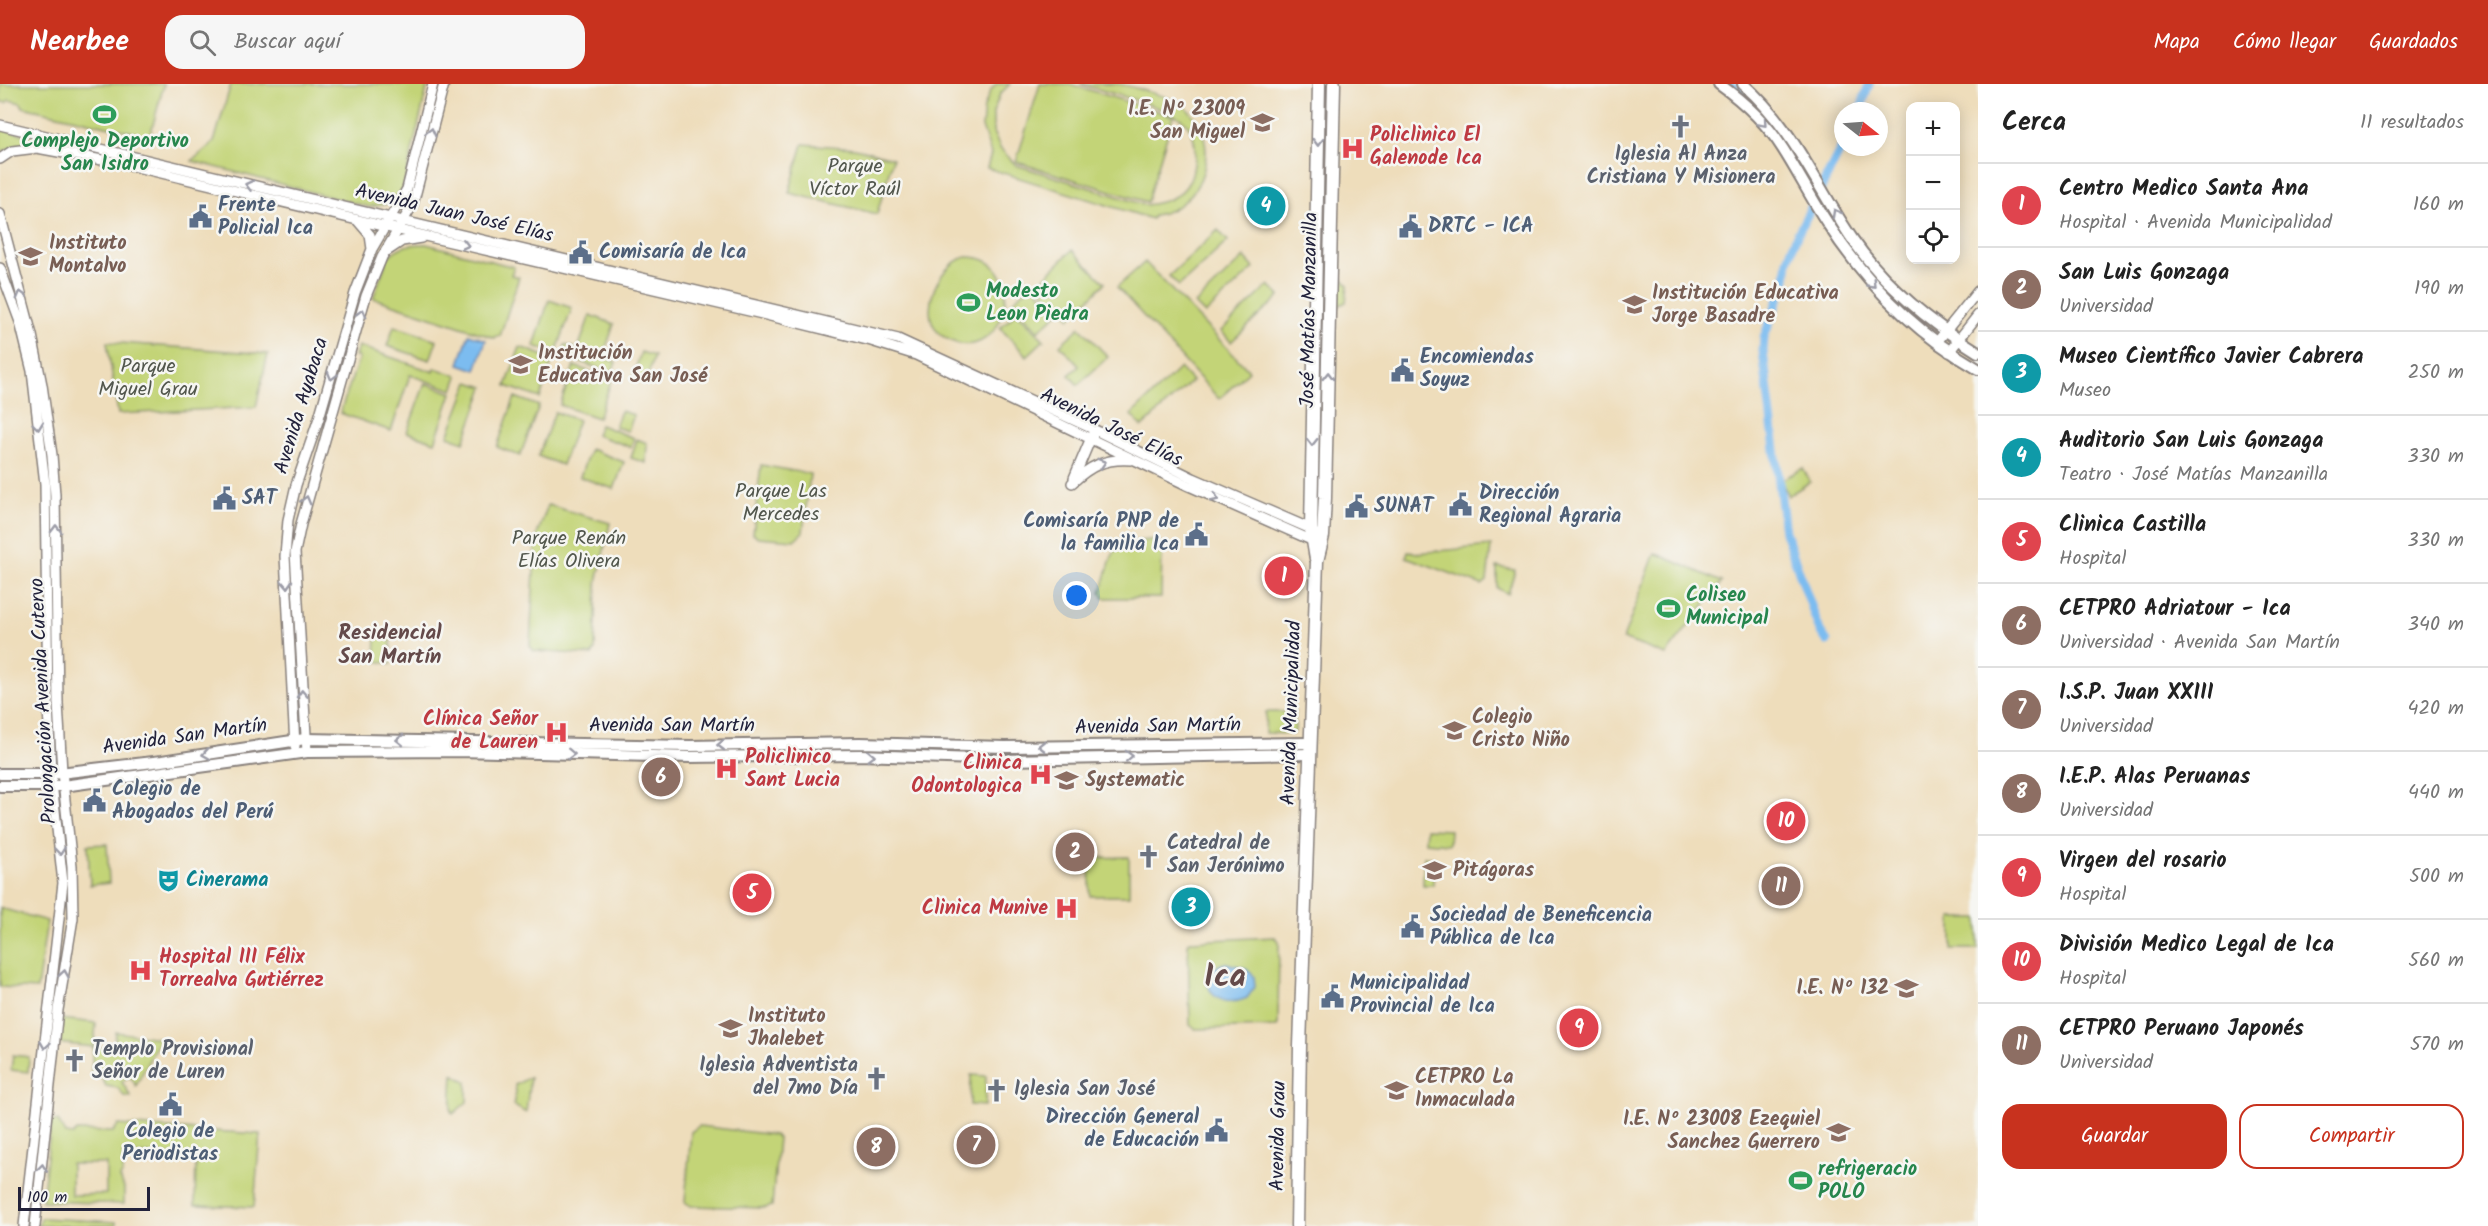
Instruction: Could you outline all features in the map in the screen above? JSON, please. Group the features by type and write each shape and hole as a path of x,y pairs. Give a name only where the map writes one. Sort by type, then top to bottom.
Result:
{"main road":[{"name":"José Matías Manzanilla","path":"1315,535 1319,84"},
{"name":"José Matías Manzanilla","path":"1315,535 1334,84"},
{"path":"1719,84 1747,106 1771,133 1826,222 1863,274 1949,352 1978,369"},
{"path":"1743,84 1767,106 1791,137 1862,253 1903,296 1947,332 1978,352"},
{"name":"Avenida Municipalidad","path":"1300,1046 1317,561 1315,535"},
{"name":"Avenida San Martín","path":"0,774 56,773 162,761 300,740 690,746 860,743 1005,747 1310,749"},
{"name":"Avenida San Martín","path":"0,786 58,786 302,753 459,751 690,757 860,755 1004,760 1310,749"},
{"name":"Avenida Grau","path":"1297,1226 1300,1046"}],"street":[{"name":"Avenida Ayabaca","path":"302,753 285,556 288,520 296,485 319,418 355,293 372,249 407,189 433,84"},
{"name":"Avenida Ayabaca","path":"300,740 295,552 312,479 366,296 381,257 413,204 444,84"},
{"name":"Avenida Juan José Elías","path":"0,125 404,220 897,344"},
{"name":"Avenida Juan José Elías","path":"0,159 12,151 49,149 124,164 385,227 897,344"},
{"path":"366,212 378,212 391,207 407,189"},
{"path":"413,204 421,220 434,228"},
{"name":"Prolongación Avenida Cutervo","path":"0,214 32,335 52,455 55,495 57,648 56,773"},
{"path":"356,220 370,235 372,249"},
{"path":"381,257 402,241 428,237"},
{"name":"Prolongación Avenida Cutervo","path":"0,268 20,322 32,372 45,484 56,773 72,866 73,918 58,1010 35,1226"},
{"path":"1937,342 1978,291"},
{"path":"1949,352 1978,315"},
{"name":"Avenida José Elías","path":"897,344 925,359 1315,535"},
{"path":"1093,434 1072,483 1083,472 1101,462 1111,459 1140,462"},
{"name":"Avenida José Elías","path":"1093,434 1140,462 1261,519 1315,535"},
{"name":"Prolongación Avenida Cutervo","path":"24,1226 63,883 58,786"}],"green space":[{"name":"Complejo Deportivo San Isidro","path":"0,84 164,84 150,136 23,107 21,103 9,100 6,103 0,101"},
{"path":"231,84 428,84 403,190 387,204 369,207 192,161 214,142"},
{"path":"996,84 1010,84 1000,94 993,113 993,132 1000,148 1016,165 1145,205 1174,197 1189,182 1195,155 1195,143 1188,125 1169,112 1154,106 1080,84 1123,85 1179,102 1196,119 1204,135 1206,152 1204,170 1197,186 1186,200 1172,210 1154,215 1152,219 987,168 991,154 982,127 984,107"},
{"path":"1040,84 1070,84 1173,116 1147,202 1016,162"},
{"path":"0,129 72,145 25,144 0,152"},
{"name":"Parque Víctor Raúl","path":"803,144 855,148 893,158 877,214 789,193"},
{"path":"1218,230 1228,241 1179,286 1169,276"},
{"path":"426,244 514,267 511,275 519,277 500,336 495,338 373,298 388,257 396,250 406,246"},
{"path":"1072,250 1105,283 1070,318 1037,285"},
{"name":"Modesto Leon Piedra","path":"966,257 988,262 1000,274 1005,292 1003,311 995,328 982,340 965,344 944,337 935,329 930,306 938,281 946,270 955,262"},
{"path":"1244,257 1254,268 1205,314 1195,304"},
{"path":"1145,262 1249,371 1219,399 1117,287"},
{"path":"1335,271 1348,285 1346,302 1334,308"},
{"path":"1032,284 1058,313 1038,331 1012,302"},
{"path":"1269,285 1280,296 1231,342 1221,331"},
{"path":"549,300 572,308 556,353 534,346"},
{"path":"1017,312 1044,340 1027,356 1000,328"},
{"path":"590,315 614,324 603,357 616,362 612,373 562,356 565,345 578,349"},
{"path":"394,326 437,340 430,360 387,346"},
{"path":"1080,327 1108,357 1078,385 1069,375 1079,366 1060,345"},
{"name":"Parque Miguel Grau","path":"107,342 268,354 256,407 118,414"},
{"path":"358,346 434,372 435,368 458,376 453,390 410,375 391,431 340,413 359,358 355,356"},
{"path":"520,347 553,359 540,398 506,386"},
{"path":"641,352 654,356 646,381 633,376"},
{"path":"574,366 612,379 598,418 560,405"},
{"path":"1180,368 1192,381 1142,427 1131,415"},
{"path":"469,382 484,387 464,442 448,436"},
{"path":"425,383 452,393 435,442 407,432"},
{"path":"515,397 539,406 520,456 497,447"},
{"path":"621,411 634,415 628,431 615,427"},
{"path":"555,412 578,420 562,465 538,456"},
{"path":"600,425 634,438 631,447 596,435"},
{"path":"637,439 647,443 646,463 631,458"},
{"path":"590,449 624,462 614,489 580,477"},
{"name":"Parque Las Mercedes","path":"761,465 810,474 803,532 794,540 758,537 753,534"},
{"path":"1803,468 1810,482 1788,496 1781,480"},
{"name":"Parque Renán Elías Olivera","path":"548,505 610,523 597,582 595,650 592,655 534,651 530,646 537,535"},
{"path":"1155,540 1162,544 1161,598 1104,598 1101,592 1115,551 1128,543"},
{"path":"1491,546 1487,581 1482,585 1406,557 1408,551 1417,553"},
{"name":"Coliseo Municipal","path":"1655,553 1722,582 1666,655 1623,639"},
{"path":"1497,567 1515,570 1508,594 1497,588"},
{"path":"391,635 391,664 375,661 376,636"},
{"path":"1266,712 1295,712 1295,731 1292,734 1265,733"},
{"path":"1426,829 1450,830 1449,844 1425,842"},
{"path":"107,844 109,883 90,885 88,845"},
{"path":"1129,857 1129,896 1090,896 1090,858"},
{"path":"1424,857 1434,858 1433,885 1423,885"},
{"path":"0,908 47,921 37,989 0,987"},
{"path":"1952,918 1978,918 1978,949 1952,949"},
{"path":"1275,937 1279,941 1277,1027 1195,1029 1190,1025 1188,944 1190,941"},
{"path":"60,1019 96,1023 94,1047 114,1049 116,1032 160,1038 136,1086 130,1076 122,1082 131,1097 124,1096 118,1088 106,1086 101,1076 91,1075 93,1047 58,1043"},
{"path":"13,1055 29,1057 28,1072 11,1070"},
{"path":"453,1074 467,1082 467,1102 453,1114 451,1111"},
{"path":"971,1075 986,1076 985,1106 970,1105"},
{"path":"530,1077 526,1113 513,1105 515,1085"},
{"path":"58,1121 66,1134 73,1135 76,1131 113,1132 118,1125 260,1134 254,1207 195,1205 196,1155 123,1154 123,1172 120,1178 124,1188 124,1204 42,1201 51,1122","holes":["71,1164 106,1164 106,1194 71,1195"]},
{"path":"699,1126 774,1135 778,1138 772,1206 766,1208 691,1206 685,1202 691,1132"},
{"path":"42,1218 116,1222 116,1226 37,1226"}],"water":[{"path":"469,334 486,340 476,370 459,364"},
{"path":"1226,963 1245,968 1254,976 1255,987 1247,998 1234,1001 1223,1000 1210,990 1208,982 1210,974 1216,967"}],"waterway":[{"path":"1729,84 1768,121 1818,195"},
{"path":"1863,102 1869,84"},
{"path":"1827,641 1820,631 1785,532 1763,351 1764,337 1786,279 1788,260 1796,237 1837,156"}],"place":[{"name":"Complejo Deportivo San Isidro","path":"105,114"},
{"name":"I.E. Nº 23009 San Miguel","path":"1263,122"},
{"name":"Iglesia Al Anza Cristiana Y Misionera","path":"1681,127"},
{"name":"Policlinico El Galenode Ica","path":"1352,148"},
{"name":"Auditorio San Luis Gonzaga","path":"1266,206"},
{"name":"Frente Policial Ica","path":"200,217"},
{"name":"DRTC - ICA","path":"1410,227"},
{"name":"Comisaría de Ica","path":"581,253"},
{"name":"Instituto Montalvo","path":"31,256"},
{"name":"Modesto Leon Piedra","path":"968,303"},
{"name":"Institución Educativa Jorge Basadre","path":"1634,305"},
{"name":"Institución Educativa San José","path":"520,365"},
{"name":"Encomiendas Soyuz","path":"1402,370"},
{"name":"SAT","path":"224,499"},
{"name":"Dirección Regional Agraria","path":"1461,505"},
{"name":"SUNAT","path":"1356,507"},
{"name":"Comisaría PNP de la familia Ica","path":"1197,534"},
{"name":"Centro Medico Santa Ana","path":"1284,576"},
{"name":"Coliseo Municipal","path":"1668,608"},
{"name":"Colegio Cristo Niño","path":"1454,730"},
{"name":"Clínica Señor de Lauren","path":"556,732"},
{"name":"Policlinico Sant Lucia","path":"727,769"},
{"name":"Clinica Odontologica","path":"1040,775"},
{"name":"CETPRO Adriatour - Ica","path":"661,777"},
{"name":"Systematic","path":"1067,781"},
{"name":"Colegio de Abogados del Perú","path":"94,801"},
{"name":"División Medico Legal de Ica","path":"1786,821"},
{"name":"San Luis Gonzaga","path":"1075,852"},
{"name":"Catedral de San Jerónimo","path":"1149,856"},
{"name":"Pitágoras","path":"1435,871"},
{"name":"Cinerama","path":"168,881"},
{"name":"CETPRO Peruano Japonés","path":"1781,886"},
{"name":"Clinica Castilla","path":"752,893"},
{"name":"Museo Científico Javier Cabrera","path":"1191,907"},
{"name":"Clinica Munive","path":"1066,909"},
{"name":"Sociedad de Beneficencia Pública de Ica","path":"1412,927"},
{"name":"Hospital III Félix Torrealva Gutiérrez","path":"141,970"},
{"name":"I.E. Nº 132","path":"1907,989"},
{"name":"Municipalidad Provincial de Ica","path":"1332,996"},
{"name":"Instituto Jhalebet","path":"730,1028"},
{"name":"Virgen del rosario","path":"1579,1028"},
{"name":"Templo Provisional Señor de Luren","path":"74,1061"},
{"name":"Iglesia Adventista del 7mo Día","path":"876,1078"},
{"name":"Iglesia San José","path":"996,1090"},
{"name":"CETPRO La Inmaculada","path":"1397,1090"},
{"name":"Colegio de Periodistas","path":"170,1104"},
{"name":"Dirección General de Educación","path":"1217,1130"},
{"name":"I.E. Nº 23008 Ezequiel Sanchez Guerrero","path":"1838,1132"},
{"name":"I.S.P. Juan XXIII","path":"976,1145"},
{"name":"I.E.P. Alas Peruanas","path":"876,1147"},
{"name":"refrigeracio POLO","path":"1800,1181"}],"district":[{"name":"Residencial San Martín","path":"390,645"},
{"name":"Ica","path":"1225,977"}]}
